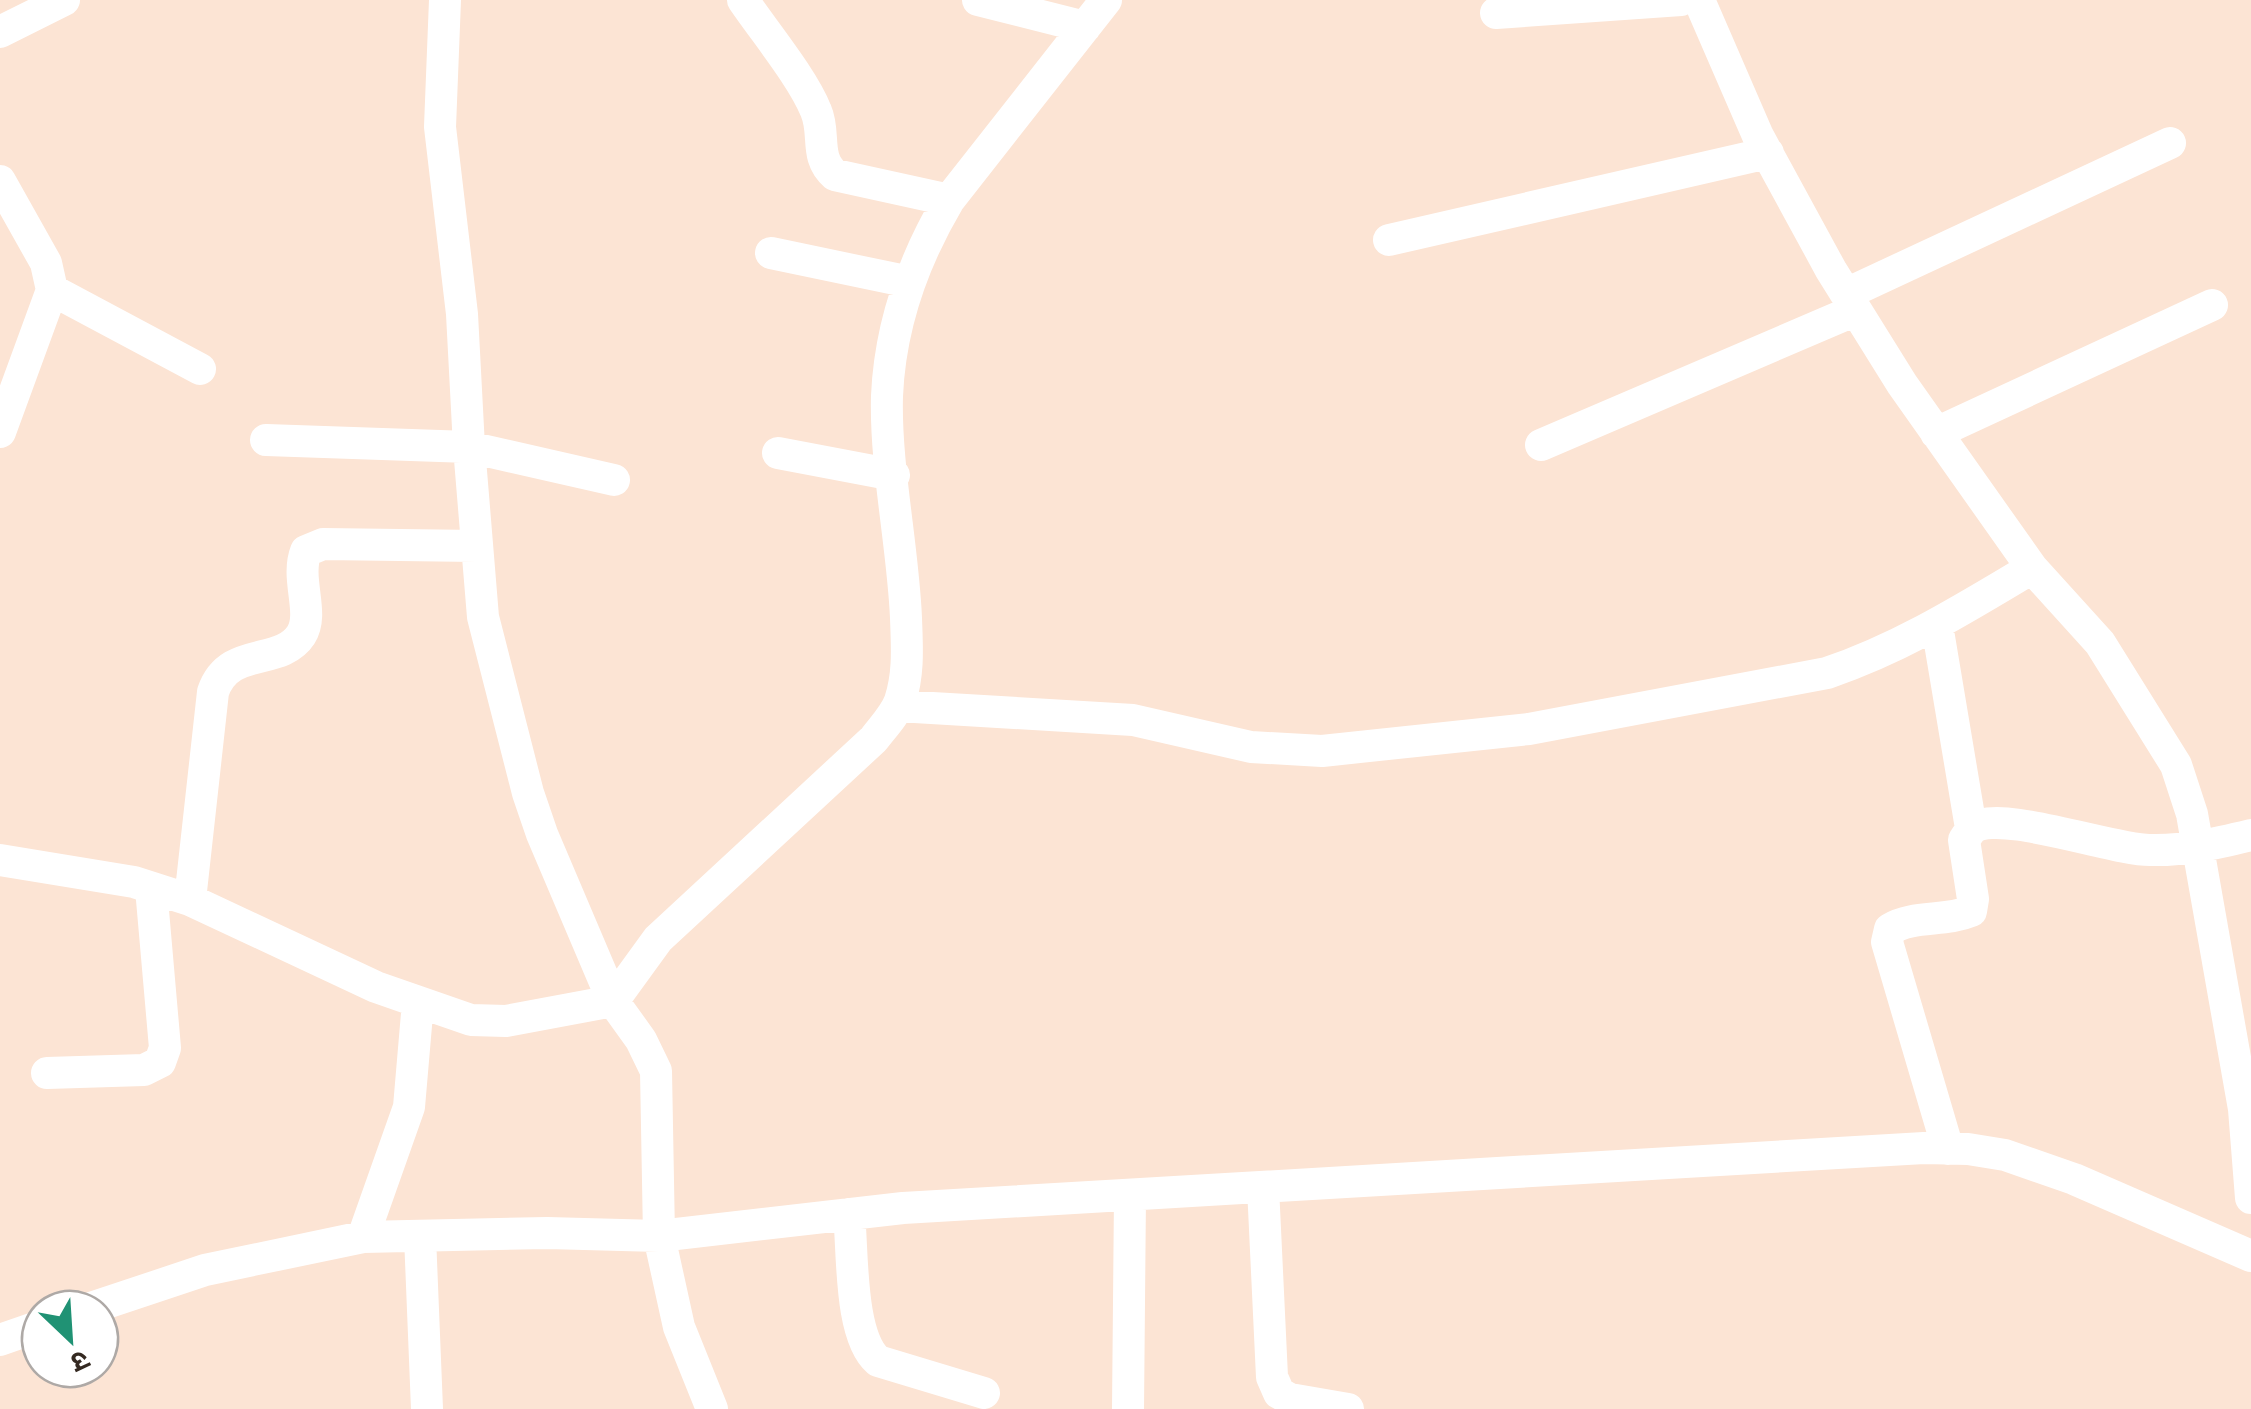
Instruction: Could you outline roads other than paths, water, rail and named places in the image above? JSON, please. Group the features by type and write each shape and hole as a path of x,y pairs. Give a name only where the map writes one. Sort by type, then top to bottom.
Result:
{"street":[{"path":"445,0 440,127 462,314 468,447 483,617 528,793 612,1001 641,1040 656,1071 659,1236 679,1327 712,1409"},
{"path":"743,0 814,105 825,166 835,175 949,200"},
{"path":"978,0 1085,26"},
{"path":"0,860 150,888 190,900 376,987 470,1020 506,1021 612,1001 658,939 874,739 898,706 908,672 887,398 890,357 910,282 928,236 949,200 1106,0"},
{"path":"1496,12 1681,0"},
{"path":"1699,0 1768,154 1851,302 1936,433 2032,568 2100,643 2176,765 2192,814 2244,1109 2251,1198"},
{"path":"0,32 49,4"},
{"path":"1542,445 1851,302 2170,143"},
{"path":"1389,240 1768,154"},
{"path":"0,181 46,263 52,290 0,432"},
{"path":"771,253 910,282"},
{"path":"52,290 200,369"},
{"path":"1936,433 2212,304"},
{"path":"266,440 468,447 614,480"},
{"path":"778,453 894,475"},
{"path":"190,900 218,676 230,666 292,644 303,632 306,614 300,566 306,551 323,544 477,546"},
{"path":"898,706 1134,720 1251,747 1322,751 1529,729 1827,674 1873,657 1936,625 2032,568"},
{"path":"1936,625 1971,828 1964,840 1973,899 1971,911 1955,918 1901,922 1890,929 1887,942 1948,1149"},
{"path":"1971,828 1986,823 2048,829 2116,847 2150,850 2198,848 2251,835"},
{"path":"47,1073 144,1070 160,1062 165,1048 150,888"},
{"path":"363,1237 408,1108 418,1002"},
{"path":"120,1298 205,1270 363,1237 546,1233 659,1236 902,1208 1948,1149 2005,1155 2074,1179 2251,1256"},
{"path":"1263,1188 1272,1377 1279,1393 1290,1400 1348,1409"},
{"path":"1128,1409 1130,1195"},
{"path":"850,1214 860,1329 870,1354 878,1361 984,1393"},
{"path":"420,1236 426,1409"}]}
